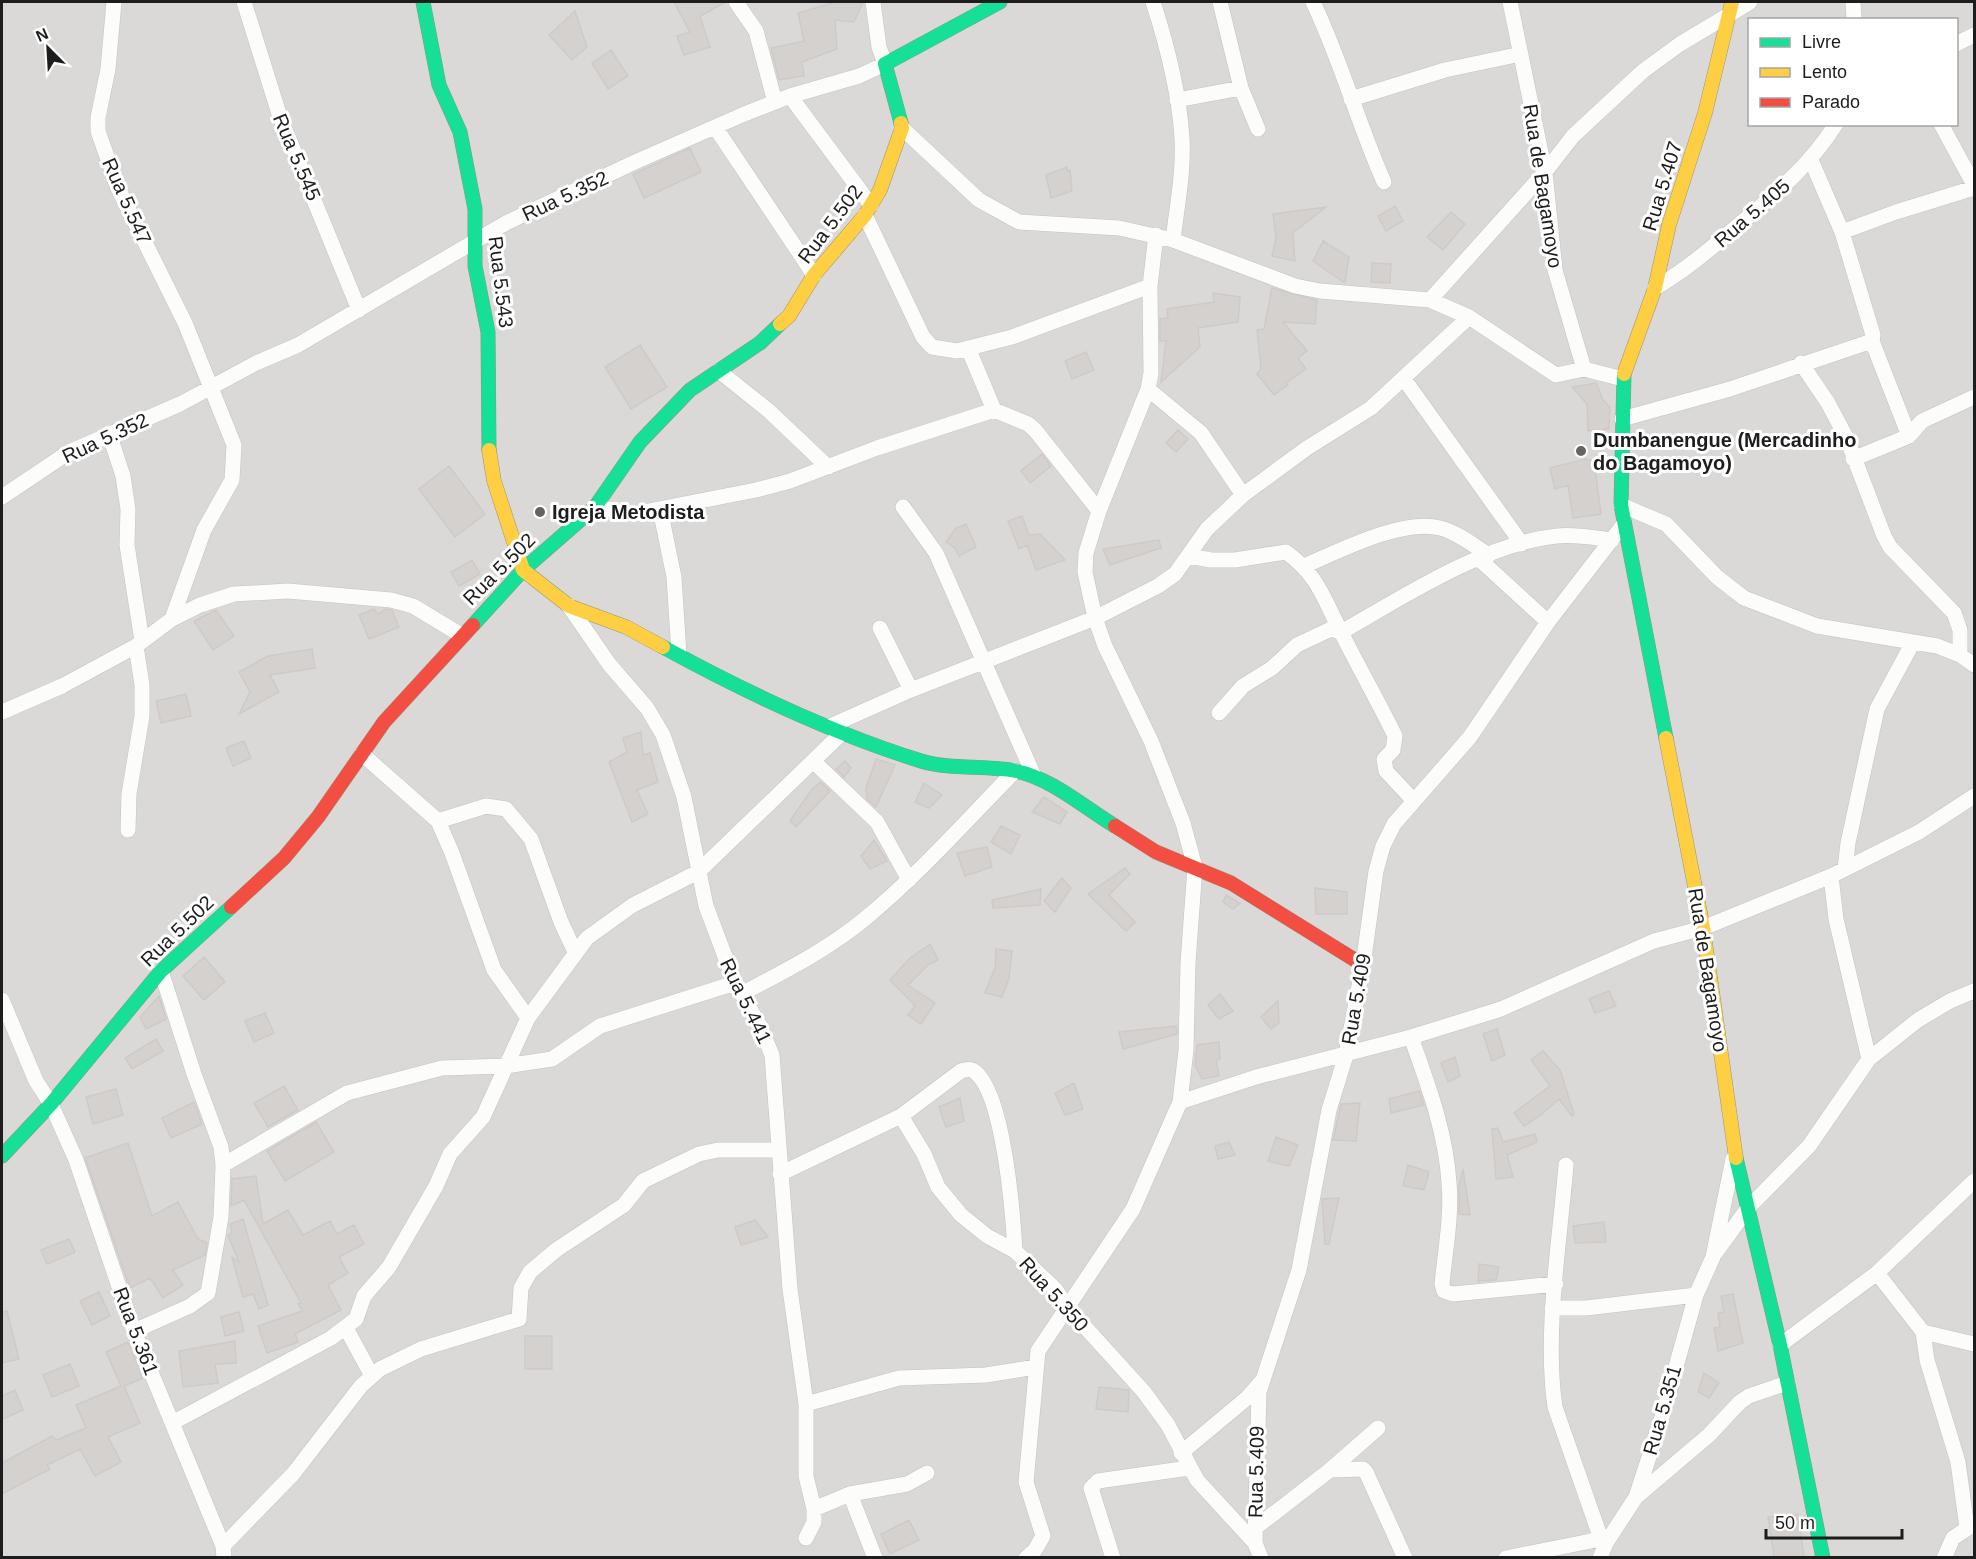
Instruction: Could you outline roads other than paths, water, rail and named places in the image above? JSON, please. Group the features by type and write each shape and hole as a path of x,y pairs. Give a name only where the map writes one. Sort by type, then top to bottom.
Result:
{"street":[{"name":"Rua 5.547","path":"114,2 108,69 98,118 98,130 118,188 185,323 213,388 234,446 232,480 204,530 172,619"},
{"name":"Rua 5.545","path":"244,2 280,117 359,310"},
{"path":"423,2 430,2"},
{"name":"Rua 5.543","path":"423,2 439,85 459,132 467,160 475,209 475,266 488,332 487,436 490,460 494,481 523,570"},
{"path":"736,2 756,31 775,102"},
{"path":"873,2 879,47 902,128 979,200 1019,222 1119,228 1156,235 1294,286 1320,291 1430,300 1469,317 1556,375 1584,369 1623,379"},
{"path":"885,64 1000,2"},
{"path":"1153,2 1165,39 1182,139 1181,180 1173,240"},
{"path":"1220,2 1241,88 1258,129"},
{"path":"1313,2 1334,46 1360,129 1384,182"},
{"name":"Rua de Bagamoyo","path":"1510,2 1545,172 1555,270 1584,369"},
{"path":"1430,300 1545,172 1573,136 1643,71 1731,8 1750,2"},
{"path":"1853,2 1854,18"},
{"name":"Rua 5.407","path":"1623,379 1628,358 1655,288 1669,225 1705,113 1731,8"},
{"path":"1958,43 1974,34"},
{"path":"1351,99 1445,70 1521,54"},
{"name":"Rua 5.352","path":"2,497 69,452 213,388 298,345 506,223 635,162 775,102 859,76 885,64"},
{"path":"1177,100 1241,88"},
{"path":"790,96 868,210 923,337 932,346 944,350 968,348 1012,337 1150,286"},
{"name":"Rua 5.405","path":"1655,288 1715,246 1811,160 1835,126"},
{"path":"1842,232 1974,186 1942,126"},
{"path":"716,127 814,275"},
{"name":"Rua 5.502","path":"2,1156 51,1104 161,971 284,858 318,817 384,722 461,635 523,570 595,507 640,442 690,390 780,327 814,275 868,210 880,190 902,128"},
{"path":"1811,160 1842,232 1873,335 1872,341 1909,436"},
{"path":"1026,1557 1035,1550 1043,1536 1026,1482 1038,1351 1133,1209 1180,1102 1186,1050 1188,963 1195,867 1183,823 1151,741 1125,692 1095,618 1085,572 1086,553 1100,512 1148,389 1151,373 1150,286 1156,235"},
{"path":"172,1423 346,1328 356,1319 364,1296 389,1267 435,1186 450,1154 483,1117 528,1018 575,952 601,925 633,905 698,872 813,761 836,730 911,690 1095,618 1158,586 1175,574 1207,529 1243,495 1306,448 1371,408 1469,317"},
{"path":"1622,419 1730,389 1801,363 1872,341"},
{"path":"968,348 994,410"},
{"path":"1801,363 1828,403 1847,439 1877,524 1890,547 1954,613 1960,630 1960,655"},
{"path":"719,371 769,411 828,466"},
{"path":"1404,379 1522,544"},
{"name":"Rua de Bagamoyo","path":"1623,379 1621,505 1623,525 1666,724 1703,928 1735,1153 1780,1345 1823,1557"},
{"path":"1148,389 1201,433 1243,495"},
{"path":"1853,459 1909,436 1922,421 1974,396"},
{"path":"595,507 633,514 776,485 994,410 1028,424 1035,430 1100,512"},
{"path":"109,433 123,476 128,509 127,545 142,686 142,716 129,794 128,830"},
{"path":"1621,505 1666,524 1717,577 1744,598 1817,626 1912,644 1937,646 1960,655 1974,665"},
{"path":"903,507 936,553 1034,776"},
{"path":"660,509 674,577 679,654"},
{"path":"1304,566 1417,525 1443,528 1484,557 1548,622"},
{"name":"Rua 5.409","path":"1255,1535 1257,1422 1262,1381 1284,1324 1299,1270 1322,1144 1346,1055 1363,965 1376,871 1383,846 1394,824 1470,736 1548,622 1623,525"},
{"path":"1219,713 1243,686 1272,668 1297,645 1330,629 1341,632 1484,557 1522,544 1560,536 1612,540"},
{"path":"1189,556 1235,560 1286,552 1304,566 1321,588 1395,736 1393,750 1384,759 1384,765 1414,801"},
{"path":"523,570 569,606 626,627 707,671 836,730 924,762 1015,771 1034,776 1156,852 1231,884 1363,965"},
{"path":"2,712 62,686 139,644 172,619 200,605 234,594 314,592 391,600 413,606 461,635"},
{"name":"Rua 5.441","path":"569,606 609,664 647,708 663,735 684,798 706,906 738,989 760,1026 772,1055 790,1289 806,1404 806,1476 814,1509 814,1522 806,1538"},
{"path":"880,628 911,690"},
{"path":"1845,869 1848,843 1878,708 1912,644"},
{"path":"362,753 438,821 452,853 494,970 528,1018"},
{"path":"813,761 856,799 877,822 909,880"},
{"path":"223,1164 347,1093 442,1068 506,1066 552,1059 600,1026 738,989 807,960 866,918 909,880 1015,771"},
{"path":"1180,1102 1256,1077 1346,1055 1502,1009 1654,940 1703,928 1831,876 1919,832 1974,796"},
{"path":"438,821 486,806 506,809 531,839 561,922 575,952"},
{"path":"1831,876 1836,919 1869,1059"},
{"path":"134,1331 190,1306 208,1293 221,1217 223,1164 221,1147 194,1074 161,971"},
{"path":"1713,1257 1748,1208 1809,1146 1869,1059 1918,1020 1950,1001 1974,991"},
{"name":"Rua 5.361","path":"2,1000 36,1081 51,1104 76,1160 134,1331 223,1552"},
{"path":"1411,1037 1437,1110 1447,1158 1450,1186 1442,1284 1444,1291 1453,1294 1556,1284"},
{"path":"780,1174 901,1116 961,1071 969,1069 975,1071 986,1089 998,1120 1013,1211 1015,1251"},
{"name":"Rua 5.350","path":"901,1116 924,1154 938,1187 961,1215 987,1236 1015,1251 1038,1270 1067,1307 1144,1392 1168,1425 1189,1468 1255,1535 1262,1557"},
{"path":"223,1552 293,1474 361,1386 380,1370 421,1349 519,1319 521,1288 530,1272 556,1250 624,1205 643,1181 699,1154 718,1150 779,1150"},
{"path":"1713,1257 1735,1153"},
{"path":"1506,1557 1604,1541 1555,1407 1552,1388 1552,1308 1566,1164"},
{"path":"1780,1345 1877,1273 1974,1181"},
{"name":"Rua 5.351","path":"1599,1557 1604,1541 1636,1497 1662,1416 1696,1295 1713,1257"},
{"path":"1877,1273 1923,1332 1930,1370 1958,1462 1971,1526 1953,1538 1944,1557"},
{"path":"1552,1308 1586,1308 1696,1295"},
{"path":"346,1328 372,1376"},
{"path":"1923,1332 1974,1344"},
{"path":"806,1404 899,1378 986,1374 1036,1367"},
{"path":"1181,1453 1246,1398 1262,1381"},
{"path":"1636,1497 1709,1435 1740,1402 1749,1396 1787,1383"},
{"path":"1255,1535 1378,1428"},
{"path":"1113,1557 1091,1488 1093,1484 1098,1481 1189,1468"},
{"path":"1330,1470 1363,1469 1366,1472 1405,1557"},
{"path":"814,1509 850,1494 907,1484 927,1473"},
{"path":"850,1494 875,1557"}],"place":[{"name":"Dumbanengue (Mercadinho do Bagamoyo)","path":"1581,451"},
{"name":"Igreja Metodista","path":"540,512"}]}
